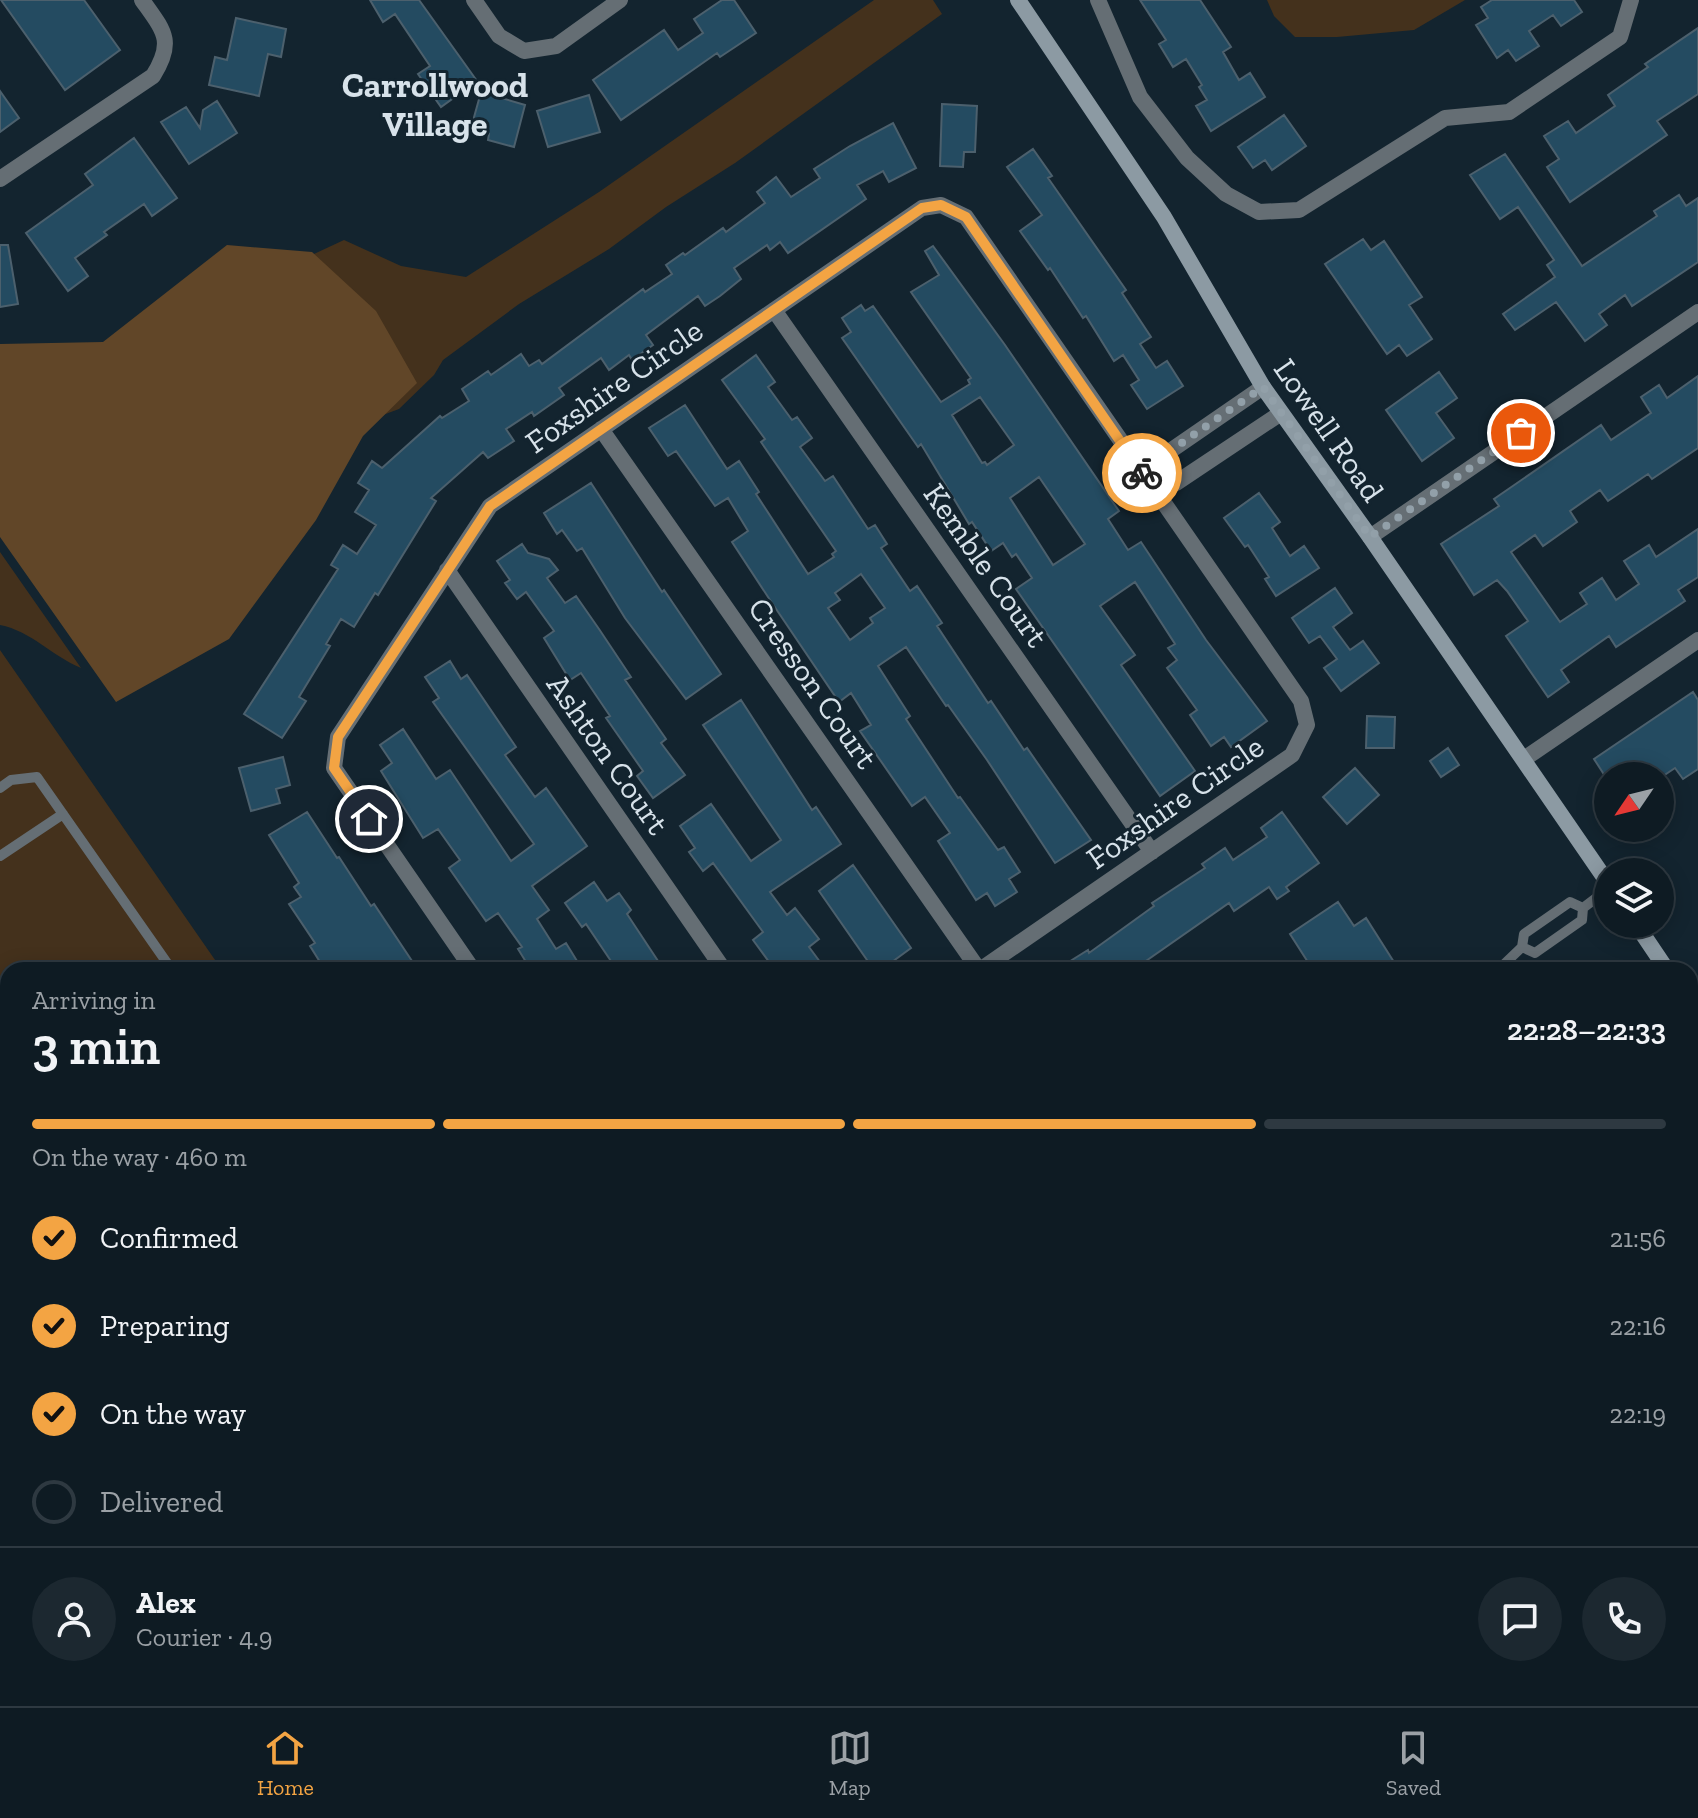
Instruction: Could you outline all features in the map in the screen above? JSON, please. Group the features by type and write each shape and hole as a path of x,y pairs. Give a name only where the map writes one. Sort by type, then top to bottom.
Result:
{"street":[{"path":"0,179 153,76 165,57 166,34 142,0"},
{"path":"474,0 499,36 524,51 556,46 620,0"},
{"name":"Lowell Road","path":"1019,0 1164,217 1263,387 1524,759 1594,865"},
{"path":"1098,0 1140,97 1187,158 1226,194 1259,212 1299,210 1445,118 1509,112 1620,37 1631,0"},
{"name":"Foxshire Circle","path":"467,962 334,768 338,737 490,506 922,208 941,205 966,217 1155,478 1301,701 1307,725 1292,755 992,962"},
{"name":"Kemble Court","path":"774,310 1152,852"},
{"path":"1370,537 1698,312"},
{"path":"1263,387 1157,460 1155,478 1176,483 1281,413"},
{"name":"Cresson Court","path":"601,429 974,962"},
{"name":"Ashton Court","path":"447,570 718,962"},
{"path":"1524,759 1698,640"},
{"path":"1645,938 1662,962"}],"lane":[{"path":"0,788 11,780 37,777 166,962"},
{"path":"0,856 63,814"},
{"path":"1522,947 1535,953 1582,920 1583,908 1594,898"},
{"path":"1506,962 1522,947 1524,934 1570,902 1583,908"},
{"path":"1548,918 1560,936"}],"shaded area":[{"path":"874,0 933,0 942,14 735,163 666,207 609,249 519,304 443,360 434,375 399,409 340,431 271,274 344,240 401,266 466,277 599,192"},
{"path":"1267,0 1465,0 1414,30 1337,37 1295,37 1274,16"},
{"path":"227,245 312,252 376,311 417,383 363,436 316,520 229,639 116,702 0,537 0,344 103,342"},
{"path":"0,552 81,668 32,638 0,625"},
{"path":"0,650 216,962 0,962"}],"building":[{"path":"1,0 84,0 120,50 65,90"},
{"path":"370,0 419,0 477,81 441,107 418,74 430,66 395,14 383,22"},
{"path":"722,0 734,0 756,33 720,57 717,53 621,120 593,80 664,30 678,50 703,33 694,19"},
{"path":"1140,0 1200,0 1231,47 1223,52 1239,80 1250,73 1265,97 1211,131 1196,106 1207,100 1199,87 1202,85 1186,59 1173,67 1159,44 1166,40"},
{"path":"1492,0 1574,0 1582,12 1561,26 1553,15 1529,31 1539,46 1516,61 1508,50 1497,58 1476,25 1488,18 1481,7"},
{"path":"236,18 286,29 281,57 268,54 259,96 209,85 215,57 227,60"},
{"path":"1698,28 1698,94 1657,121 1667,135 1570,202 1547,167 1559,159 1544,136 1568,121 1576,133 1615,106 1608,95 1648,67 1645,64"},
{"path":"0,91 19,118 0,132"},
{"path":"481,92 525,105 514,147 488,140 489,134 471,128"},
{"path":"589,95 600,132 548,147 537,111"},
{"path":"217,101 237,133 189,164 161,122 186,107 200,128 203,110"},
{"path":"942,104 977,106 975,152 964,152 963,167 940,166"},
{"path":"1284,115 1306,146 1272,170 1265,160 1253,168 1238,147"},
{"path":"893,123 916,168 889,182 883,171 857,185 866,199 788,253 780,242 770,250 767,245 734,268 741,279 720,296 705,306 698,296 646,335 653,345 632,360 629,355 609,370 601,358 559,388 564,395 534,416 532,412 506,429 514,441 488,458 483,452 431,498 436,501 378,595 375,593 354,627 341,619 326,644 330,646 299,697 306,701 282,738 244,714 338,569 331,565 343,545 357,554 376,525 355,512 369,490 358,483 372,461 382,468 440,416 442,418 469,401 462,389 488,371 491,375 521,354 529,366 539,360 542,364 643,289 645,292 672,274 666,265 723,228 726,232 765,203 757,192 776,177 791,197 820,178 814,169"},
{"path":"134,138 177,198 152,216 144,204 104,232 107,235 75,258 88,276 68,291 26,233 93,185 85,174"},
{"path":"1033,149 1052,176 1048,178 1126,290 1122,293 1151,337 1140,344 1156,368 1167,361 1183,386 1147,409 1131,385 1139,380 1123,355 1114,361 1086,316 1083,318 1050,268 1048,270 1020,231 1042,215 1007,167"},
{"path":"1505,154 1582,266 1657,216 1654,211 1679,195 1686,206 1698,198 1698,262 1632,306 1625,295 1599,314 1607,325 1585,341 1556,302 1515,330 1503,314 1555,277 1547,265 1554,260 1518,207 1500,219 1470,175"},
{"path":"1363,239 1371,250 1384,241 1422,297 1409,305 1432,339 1407,356 1399,345 1387,354 1325,264"},
{"path":"0,245 8,245 18,304 0,307"},
{"path":"933,246 1119,511 1108,519 1128,550 1141,542 1206,640 1267,721 1231,747 1224,737 1211,746 1190,715 1197,710 1167,668 1177,660 1168,648 1175,644 1135,582 1100,606 1135,655 1121,665 1195,771 1160,796 1016,589 1032,578 1016,554 1012,557 1003,543 991,551 972,522 969,524 921,444 918,447 842,338 851,332 842,318 861,305 865,311 873,306 941,402 970,384 968,380 971,378 911,292 939,275 925,251","holes":["980,397 1014,445 987,465 982,463 952,415","1039,477 1085,544 1053,565 1010,498"]},
{"path":"756,355 775,382 768,387 792,420 797,417 812,438 800,447 825,481 833,476 868,529 875,525 887,544 881,548 910,591 917,586 942,623 937,626 988,703 991,701 1024,750 1027,748 1091,840 1055,863 987,760 906,647 878,666 910,716 906,719 958,798 998,850 1004,847 1020,872 1009,879 1017,892 995,906 987,893 976,900 938,841 950,833 925,797 912,806 860,731 871,725 851,693 839,702 732,542 748,531 728,498 715,506 676,451 668,456 649,428 685,405 727,469 739,461 759,492 756,494 808,574 834,557 832,554 836,551 761,442 765,439 722,380","holes":["861,574 885,608 870,618 873,623 850,640 828,608 840,600 835,593"]},
{"path":"1439,372 1457,398 1436,413 1454,438 1422,461 1386,410"},
{"path":"1698,376 1698,448 1652,479 1648,474 1608,501 1600,490 1570,511 1577,522 1543,546 1535,535 1511,552 1560,622 1587,604 1580,593 1602,578 1616,600 1639,584 1624,561 1649,545 1656,557 1698,529 1698,577 1678,590 1685,601 1616,647 1609,636 1561,670 1569,682 1548,697 1506,636 1528,621 1497,580 1474,595 1441,544 1499,506 1494,499 1601,425 1611,440 1651,413 1641,397 1659,385 1667,398"},
{"path":"591,483 662,592 664,590 721,674 686,699 625,618 582,548 577,551 562,530 557,534 544,513"},
{"path":"1259,493 1280,522 1272,528 1290,556 1304,546 1319,568 1276,596 1265,579 1269,577 1248,545 1245,547 1224,518"},
{"path":"522,544 528,553 549,559 558,570 547,578 565,603 576,596 631,677 625,680 666,739 661,743 685,775 653,798 637,776 643,771 606,718 610,716 581,673 570,680 544,638 554,631 526,592 517,599 505,583 510,580 497,561"},
{"path":"1335,588 1352,613 1333,627 1350,650 1363,641 1379,663 1341,691 1324,668 1337,659 1320,636 1309,643 1292,618"},
{"path":"450,661 461,679 467,675 516,747 505,755 535,797 546,788 587,846 532,886 549,910 537,919 556,949 566,943 576,962 526,962 518,949 522,947 498,913 486,921 449,868 460,860 438,829 423,838 381,771 392,763 380,745 403,729 436,779 450,770 511,861 534,844 433,702 439,698 425,677"},
{"path":"1693,692 1698,700 1698,769 1683,779 1674,769 1674,762 1596,762 1594,759"},
{"path":"741,700 812,810 816,807 841,844 770,892 787,915 795,908 819,939 809,947 820,962 769,962 753,940 763,932 713,863 703,871 689,852 695,848 680,826 711,804 751,861 781,840 703,725"},
{"path":"1367,716 1395,717 1394,748 1366,748"},
{"path":"1448,748 1459,765 1441,777 1430,761"},
{"path":"283,757 290,785 276,789 280,803 251,811 239,768"},
{"path":"1355,768 1379,795 1347,824 1323,797"},
{"path":"307,812 413,962 320,962 310,946 315,943 289,904 301,897 294,887 299,883 269,835"},
{"path":"1282,812 1319,863 1286,887 1289,891 1277,899 1269,887 1234,911 1229,903 1144,962 1069,962 1088,950 1089,953 1154,906 1152,903 1205,868 1202,864 1225,848 1233,860 1267,837 1261,828"},
{"path":"853,865 911,948 892,962 868,962 819,891"},
{"path":"594,882 607,901 619,893 631,910 627,914 659,962 612,962 586,924 582,927 565,903"},
{"path":"1338,902 1354,926 1366,918 1394,962 1308,962 1290,934"}],"way so far":[{"path":"1142,473 1149,482 1162,474 1157,460 1263,387 1370,537 1521,433"}],"district":[{"name":"Carrollwood Village","path":"435,104"}],"route":[{"path":"369,819 334,768 338,737 490,506 922,208 941,205 966,217 1142,473"}]}
